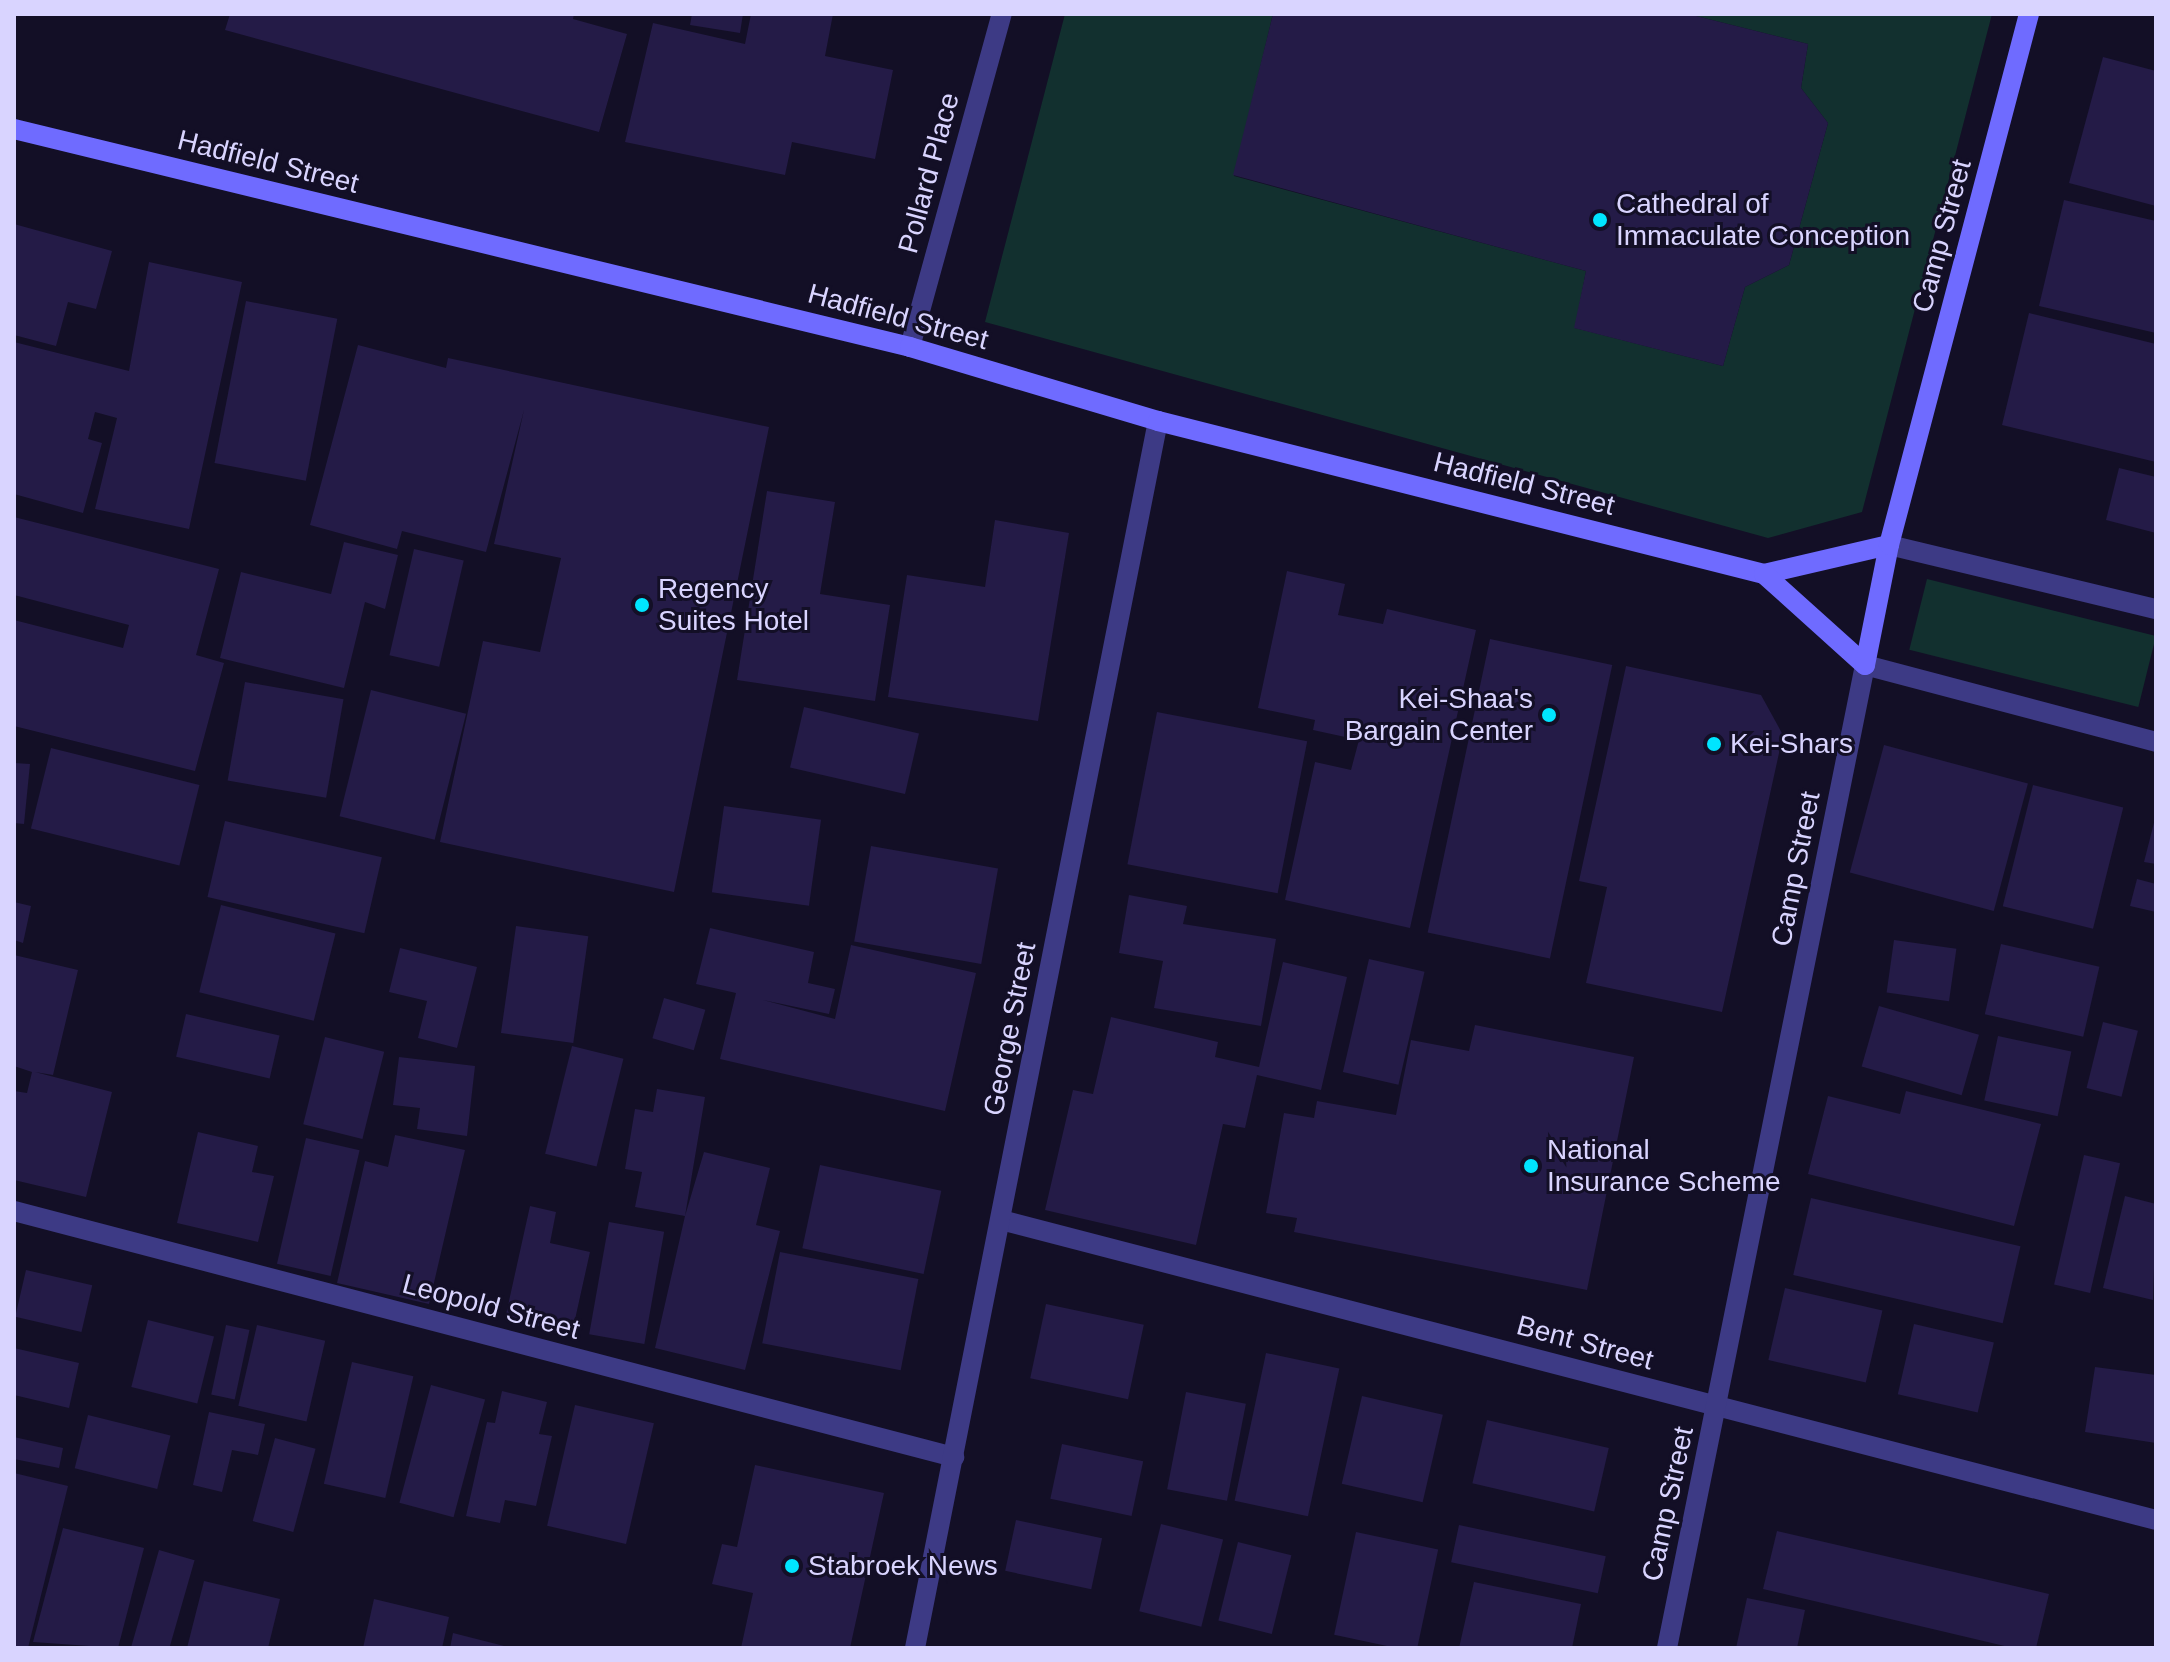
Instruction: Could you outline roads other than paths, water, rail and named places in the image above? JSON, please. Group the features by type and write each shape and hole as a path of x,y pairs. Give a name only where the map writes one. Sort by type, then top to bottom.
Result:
{"main road":[{"name":"Camp Street","path":"1865,665 1889,545 2029,14"},
{"name":"Hadfield Street","path":"14,129 910,347 1158,421 1764,574 1889,545"},
{"name":"Hadfield Street","path":"1764,574 1865,665"}],"street":[{"name":"Pollard Place","path":"910,347 1002,14"},
{"name":"George Street","path":"915,1648 1158,421"},
{"name":"Hadfield Street","path":"1889,545 2156,609"},
{"name":"Hadfield Street","path":"1865,665 2156,742"},
{"name":"Camp Street","path":"1667,1648 1865,665"},
{"name":"Leopold Street","path":"14,1211 954,1457"},
{"name":"Bent Street","path":"1001,1220 2156,1520"}],"place":[{"name":"Cathedral of Immaculate Conception","path":"1600,220"},
{"name":"Regency Suites Hotel","path":"642,605"},
{"name":"Kei-Shaa's Bargain Center","path":"1549,715"},
{"name":"Kei-Shars","path":"1714,744"},
{"name":"National Insurance Scheme","path":"1531,1166"},
{"name":"Stabroek News","path":"792,1566"}]}
